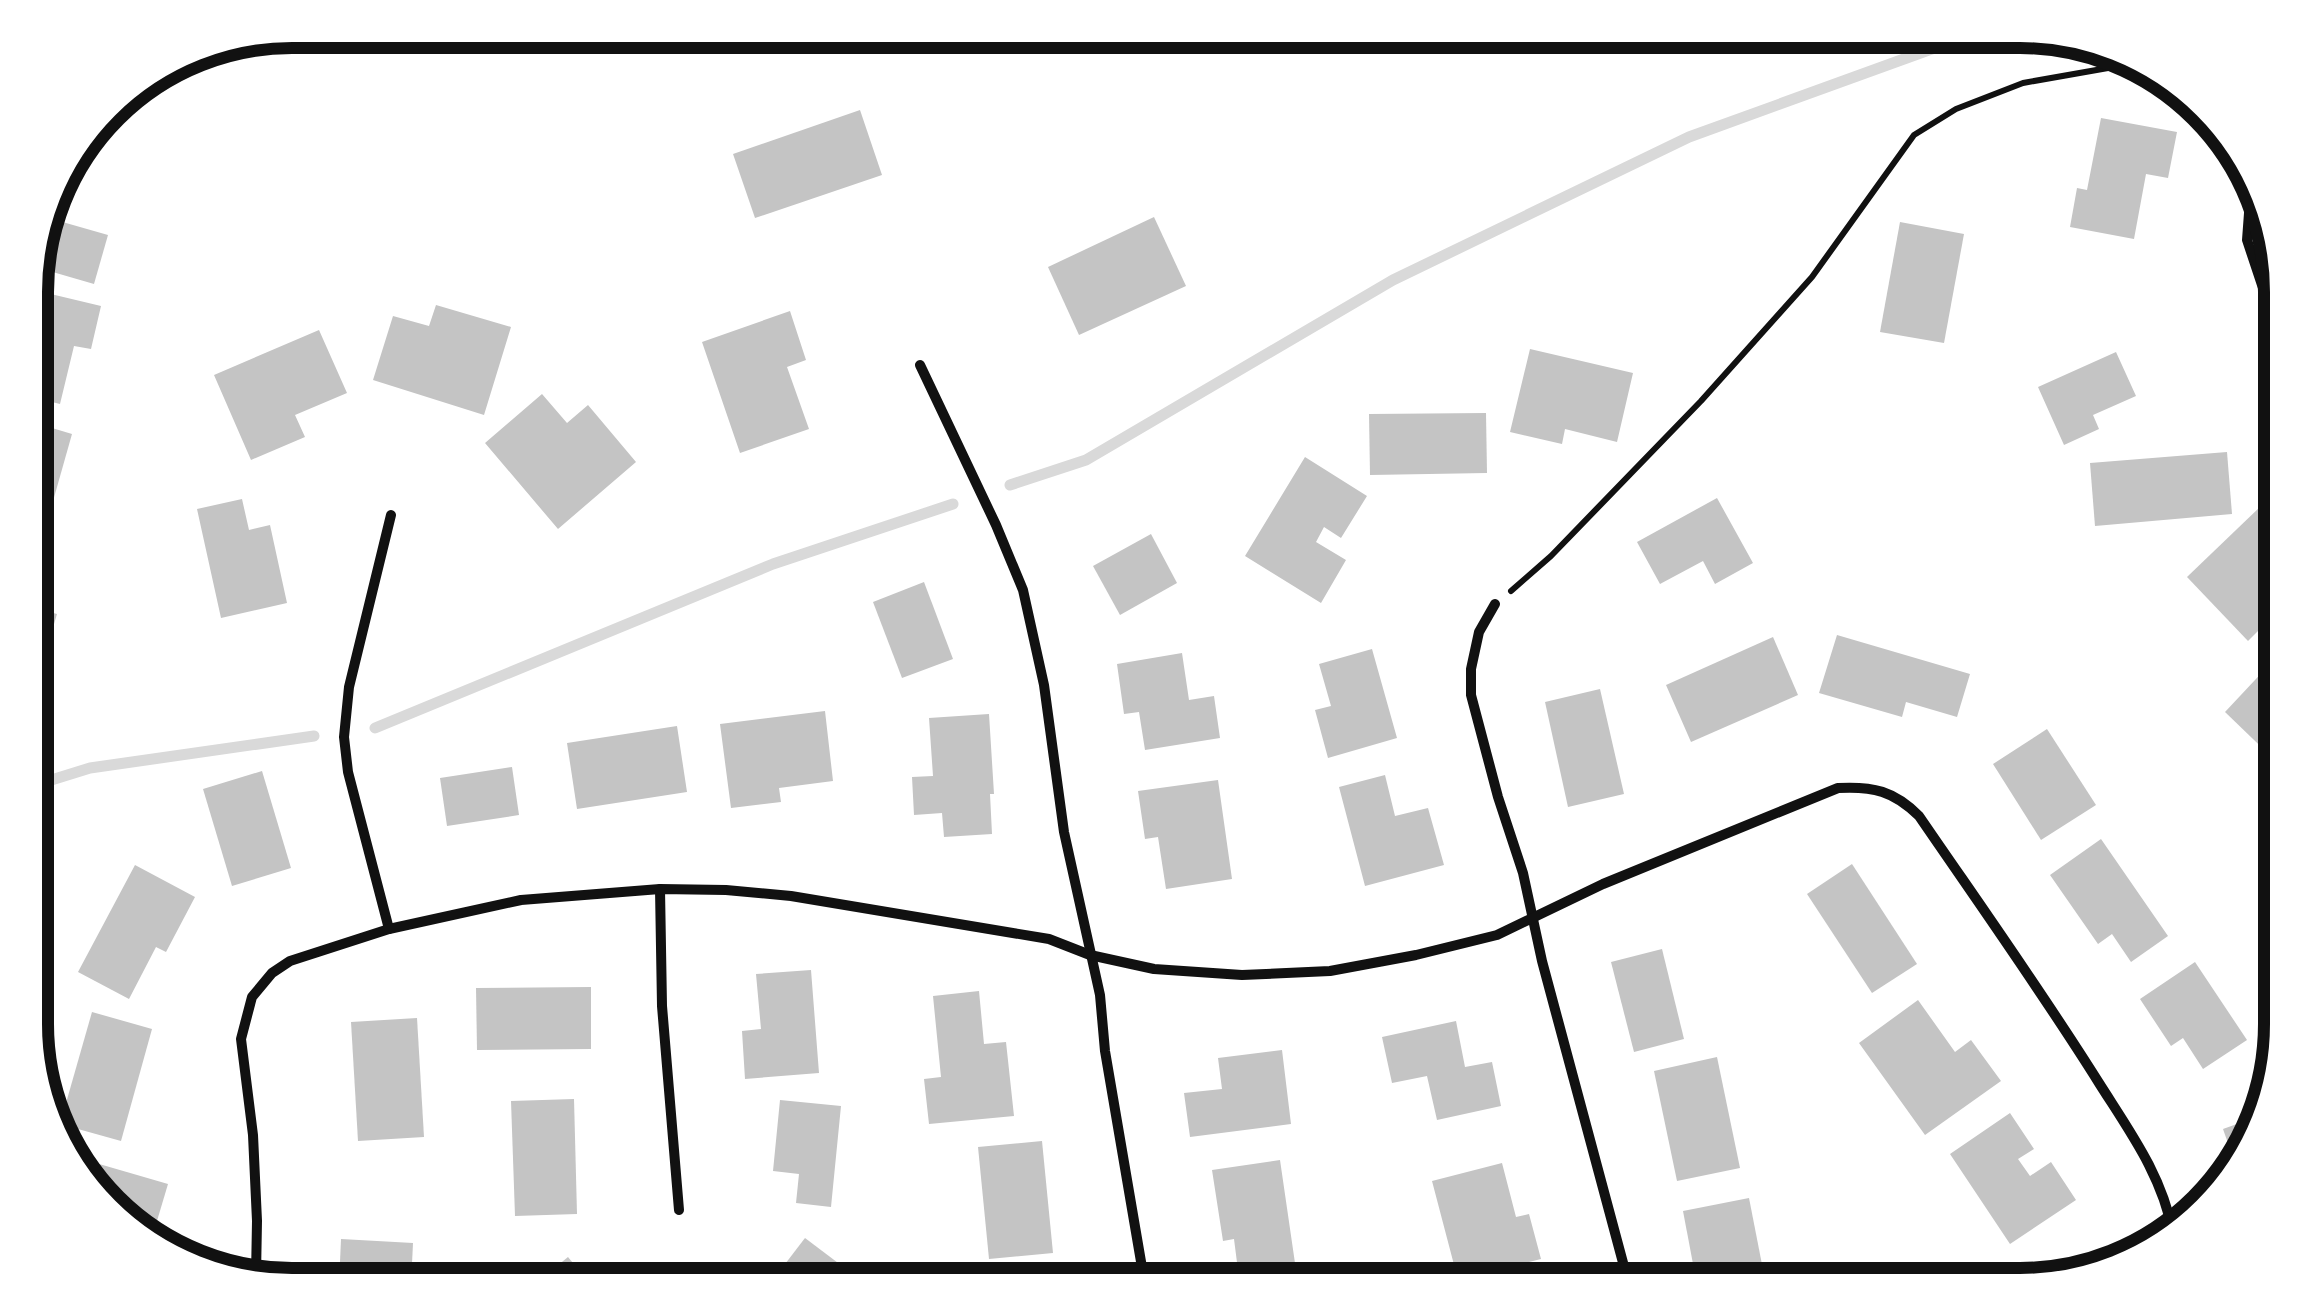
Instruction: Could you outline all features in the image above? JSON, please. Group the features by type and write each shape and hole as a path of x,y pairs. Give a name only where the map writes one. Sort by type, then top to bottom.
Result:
{"street":[{"path":"2250,208 2247,240 2264,290"},
{"path":"920,365 1023,590 1044,686 1064,832 1100,996 1105,1052 1142,1268"},
{"path":"389,929 348,772 344,737 349,686 390,515"},
{"path":"1495,604 1480,632 1470,669 1471,695 1534,918 1542,961 1624,1267"},
{"path":"256,1264 254,1135 241,1038 248,1008 272,973 290,961 389,929 521,900 660,889 726,890 791,896 1049,940 1090,955 1154,970 1242,975 1330,970 1497,935 1604,884 1838,788 1868,786 1888,792 1919,816 2072,1039 2154,1170 2171,1216"},
{"path":"660,889 662,1006 679,1210"}],"path":[{"path":"1495,604 1550,556 1714,387 1812,277 1914,135 1956,109 2022,84 2116,67"}],"building":[{"path":"860,110 882,175 755,218 733,154"},
{"path":"2101,118 2177,132 2168,178 2146,174 2134,239 2070,227 2077,188 2087,190"},
{"path":"1154,217 1186,286 1079,335 1048,267"},
{"path":"58,221 108,235 94,284 49,271"},
{"path":"1900,222 1964,234 1944,343 1880,332"},
{"path":"48,293 101,306 91,349 74,346 60,404 48,401"},
{"path":"436,305 511,327 484,415 373,380 393,316 429,326"},
{"path":"790,311 806,360 787,367 809,429 740,453 702,342"},
{"path":"319,330 347,393 295,415 305,437 251,460 214,375"},
{"path":"1530,349 1633,373 1617,442 1565,429 1562,444 1510,432"},
{"path":"2116,352 2136,396 2093,415 2099,429 2064,445 2038,387"},
{"path":"542,394 567,423 588,405 636,462 558,529 485,443"},
{"path":"1486,413 1487,473 1370,475 1369,414"},
{"path":"48,427 72,434 48,519"},
{"path":"2227,452 2232,514 2095,526 2090,463"},
{"path":"1305,457 1367,496 1341,538 1324,527 1316,542 1346,560 1321,603 1245,556"},
{"path":"1717,498 1753,563 1715,584 1703,561 1660,584 1637,542"},
{"path":"242,499 249,530 270,525 287,603 221,618 197,509"},
{"path":"2261,506 2264,509 2264,625 2248,641 2187,577"},
{"path":"1151,534 1177,583 1120,615 1093,566"},
{"path":"924,582 953,659 902,678 873,602"},
{"path":"48,612 57,614 48,644"},
{"path":"1837,635 1970,674 1957,717 1906,702 1902,717 1819,693"},
{"path":"1773,637 1798,695 1691,742 1666,685"},
{"path":"1372,649 1397,738 1328,758 1315,710 1331,706 1319,664"},
{"path":"1182,653 1189,700 1214,696 1220,738 1145,750 1139,712 1124,714 1117,664"},
{"path":"2264,670 2264,750 2225,712"},
{"path":"1600,689 1624,794 1568,807 1545,702"},
{"path":"825,711 833,781 779,788 781,802 731,808 720,724"},
{"path":"989,714 992,834 944,837 942,813 914,815 912,777 933,776 929,718"},
{"path":"677,726 687,792 577,809 567,743"},
{"path":"2047,729 2096,805 2041,840 1993,764"},
{"path":"512,767 519,815 447,826 440,778"},
{"path":"262,771 291,868 232,886 203,789"},
{"path":"1385,775 1395,816 1428,808 1444,865 1365,886 1339,787"},
{"path":"1218,780 1232,879 1166,889 1158,837 1145,839 1138,791"},
{"path":"2101,839 2168,936 2131,962 2112,934 2098,944 2050,875"},
{"path":"1852,864 1917,964 1872,993 1807,894"},
{"path":"135,865 195,897 166,952 156,947 129,999 78,972"},
{"path":"1662,949 1684,1039 1634,1052 1611,962"},
{"path":"2195,962 2247,1040 2203,1069 2183,1038 2171,1046 2140,999"},
{"path":"811,970 819,1073 745,1079 742,1031 761,1029 756,974"},
{"path":"591,987 591,1049 477,1050 476,988"},
{"path":"979,991 984,1044 1006,1042 1014,1116 929,1124 924,1079 941,1077 933,996"},
{"path":"1918,1000 1955,1052 1971,1040 2001,1081 1925,1135 1859,1043"},
{"path":"92,1012 152,1029 121,1141 71,1127 64,1111"},
{"path":"417,1018 424,1137 358,1141 351,1022"},
{"path":"1456,1021 1465,1067 1492,1062 1501,1106 1437,1120 1427,1076 1392,1083 1382,1037"},
{"path":"1282,1050 1291,1124 1190,1137 1184,1093 1222,1089 1218,1058"},
{"path":"1717,1057 1740,1168 1677,1181 1654,1071"},
{"path":"574,1099 577,1214 515,1216 511,1101"},
{"path":"780,1100 841,1106 831,1207 796,1203 799,1174 773,1171"},
{"path":"2010,1113 2034,1149 2018,1159 2030,1176 2051,1162 2076,1200 2010,1244 1950,1154"},
{"path":"2243,1122 2230,1149 2223,1129"},
{"path":"1042,1141 1053,1253 989,1259 978,1147"},
{"path":"1280,1160 1296,1267 1238,1267 1234,1239 1223,1241 1212,1170"},
{"path":"91,1162 168,1184 156,1226 119,1196"},
{"path":"1502,1163 1516,1217 1529,1214 1541,1259 1508,1267 1455,1267 1432,1181"},
{"path":"1749,1198 1763,1267 1694,1267 1683,1211"},
{"path":"805,1238 844,1268 782,1268"},
{"path":"341,1239 413,1243 412,1268 340,1268"},
{"path":"568,1257 577,1268 555,1268"}],"waterway":[{"path":"1010,485 1086,460 1393,280 1689,137 1937,47"},
{"path":"375,728 773,564 953,504"},
{"path":"48,781 90,768 314,736"}]}
